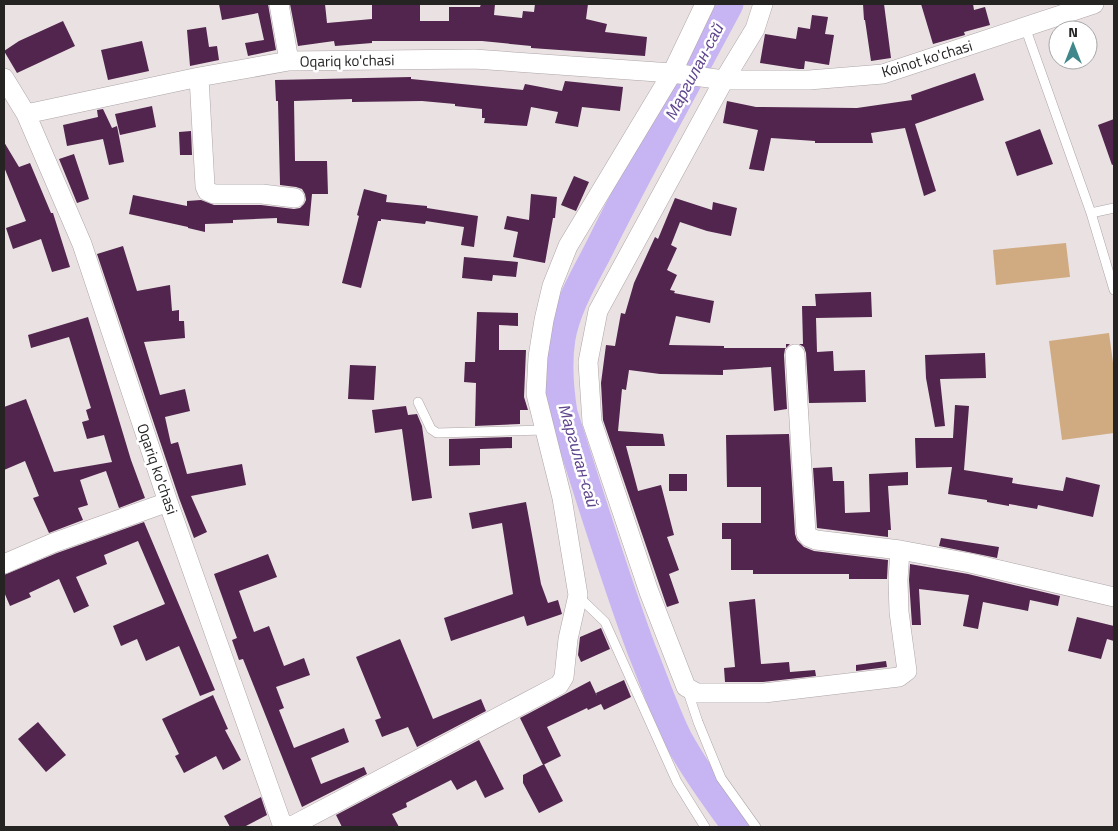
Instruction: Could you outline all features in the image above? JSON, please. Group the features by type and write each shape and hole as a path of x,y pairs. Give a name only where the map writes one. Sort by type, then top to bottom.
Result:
{"street":[{"path":"279,4 289,61"},
{"path":"290,827 559,685 564,677 568,639 578,596 562,498 536,394 538,357 552,286 568,246 672,73 705,4"},
{"path":"763,4 755,28 724,80 598,311 588,362 592,422 646,583 686,687 697,693 764,693 900,678 907,671 899,612 898,580 900,550"},
{"name":"Koinot ko'chasi","path":"672,73 724,80 809,80 882,74 1094,4"},
{"name":"Oqariq ko'chasi","path":"26,114 199,77 289,61 474,59 672,73"},
{"path":"199,77 205,186 208,191 214,194 262,194 295,198"},
{"name":"Oqariq ko'chasi","path":"4,78 26,114 82,244 168,502 283,827"},
{"path":"795,354 806,533 809,537 816,540 900,550 970,563 1114,598"},
{"path":"4,564 53,543 168,502"}],"lane":[{"path":"1025,27 1091,213 1114,290"},
{"path":"1091,213 1114,208"},
{"path":"418,402 431,429 437,433 545,430"},
{"path":"578,596 604,622 677,782 705,827"},
{"path":"686,687 721,778 756,827"}],"shaded area":[{"path":"1066,243 1070,277 996,285 993,250"},
{"path":"1109,333 1114,370 1114,433 1062,440 1049,341"}],"building":[{"path":"219,4 268,4 276,50 248,56 245,43 264,40 258,13 222,20"},
{"path":"290,4 325,4 327,23 372,19 372,4 420,4 420,21 449,21 449,7 480,7 481,4 495,4 494,15 522,18 523,11 534,12 535,4 588,4 586,19 607,24 605,32 647,37 645,56 531,48 531,46 482,41 372,41 372,43 335,46 334,41 298,46"},
{"path":"863,4 884,4 891,58 871,61"},
{"path":"921,4 973,4 974,10 985,7 990,25 964,32 965,35 933,44"},
{"path":"812,15 828,17 825,34 834,35 829,65 805,61 804,69 799,69 760,63 765,34 796,39 798,27 810,29"},
{"path":"63,21 75,46 17,73 4,51 19,41"},
{"path":"206,27 209,47 217,46 219,60 190,66 187,30"},
{"path":"142,41 149,71 108,80 101,50"},
{"path":"975,73 984,100 915,124 936,191 924,196 905,128 871,133 873,143 815,143 815,141 771,138 764,171 749,169 758,130 723,123 727,101 756,107 857,108 912,100 911,95"},
{"path":"411,77 411,79 523,90 525,84 562,91 565,81 623,87 620,111 582,107 578,127 555,123 558,112 531,107 527,126 484,123 485,118 482,118 482,109 455,106 455,104 422,101 352,102 352,99 294,101 295,161 327,161 328,194 312,194 309,226 277,223 277,218 233,220 233,223 205,224 205,232 129,214 133,195 187,206 187,201 201,200 214,205 261,205 300,208 306,200 302,189 280,185 278,101 276,101 275,80"},
{"path":"152,106 156,127 120,135 115,114"},
{"path":"103,109 112,128 117,126 124,162 109,165 103,139 67,146 63,125 98,117 97,110"},
{"path":"1114,119 1114,164 1112,165 1098,125"},
{"path":"1040,129 1053,164 1017,176 1005,142"},
{"path":"191,131 192,155 180,155 179,132"},
{"path":"4,142 19,167 30,163 51,213 53,213 70,267 52,272 41,239 13,249 6,228 26,221 4,167"},
{"path":"74,154 89,199 77,203 59,159"},
{"path":"574,176 589,182 576,211 561,205"},
{"path":"364,189 387,195 386,202 427,206 427,208 478,216 474,247 461,245 464,227 426,221 425,224 381,219 381,221 378,221 361,288 342,283"},
{"path":"531,194 557,197 555,218 553,218 545,263 513,257 518,232 504,229 507,216 529,220"},
{"path":"675,198 712,210 713,202 737,208 731,236 707,231 680,222 671,245 677,248 667,270 677,275 670,290 675,291 674,293 714,301 710,323 676,316 669,345 724,346 724,348 786,348 784,355 787,409 774,411 771,367 723,370 723,375 660,374 629,370 626,390 622,389 618,431 663,434 665,446 626,446 638,491 661,485 674,535 667,537 679,570 669,574 679,603 667,607 603,420 601,383 606,345 615,346 621,313 625,314 634,283 655,237 658,239"},
{"path":"123,246 137,291 170,285 172,311 179,310 179,321 184,321 185,338 144,342 160,395 185,389 190,411 165,417 171,444 178,442 187,474 242,464 246,485 191,496 207,532 194,538 97,254"},
{"path":"464,257 518,262 516,277 493,275 492,281 462,278"},
{"path":"871,292 872,317 816,318 817,352 833,351 834,371 865,370 866,402 809,403 806,353 804,347 799,344 803,344 802,306 816,306 815,294"},
{"path":"477,312 518,313 518,326 499,325 499,350 526,350 524,397 528,410 520,410 520,424 475,426 476,383 464,382 465,362 475,362"},
{"path":"88,317 131,460 145,498 119,508 106,471 80,480 88,505 78,508 83,520 49,533 33,498 39,496 25,461 4,470 4,407 26,399 54,472 112,462 104,435 87,439 82,422 89,420 86,410 91,408 69,337 31,348 28,335"},
{"path":"985,353 986,378 940,379 945,426 935,427 926,378 925,355"},
{"path":"350,365 376,366 374,400 348,399"},
{"path":"955,405 969,406 964,470 1013,478 1012,483 1063,491 1066,477 1100,485 1093,517 1038,505 1037,509 1009,504 1009,506 987,502 987,500 948,494 952,467 916,468 915,438 953,438"},
{"path":"406,406 408,415 417,414 422,426 432,498 412,501 402,429 375,433 372,410"},
{"path":"789,434 795,534 797,540 804,547 814,551 888,560 887,579 849,579 849,574 753,574 753,570 731,570 731,539 722,539 722,523 761,523 761,487 727,487 726,435"},
{"path":"512,437 512,448 480,449 480,465 449,466 449,439"},
{"path":"832,467 833,481 844,481 845,513 870,512 869,474 908,472 908,485 888,486 891,530 888,530 888,537 817,528 813,468"},
{"path":"669,474 687,474 687,491 669,491"},
{"path":"526,502 541,584 548,603 558,600 562,614 527,626 524,616 451,641 444,618 513,594 502,523 472,529 469,513"},
{"path":"144,522 215,690 200,696 179,646 146,661 137,639 121,646 113,626 165,604 138,541 104,555 107,564 76,577 89,606 74,613 59,579 29,593 31,597 10,606 4,592 4,575 57,553"},
{"path":"941,538 999,547 997,558 939,546"},
{"path":"268,554 277,577 239,591 254,632 269,626 284,666 304,658 310,675 276,687 284,708 279,710 294,748 344,728 349,742 311,758 321,784 364,767 367,774 302,807 243,659 239,660 232,640 237,638 214,574"},
{"path":"910,564 968,574 1060,596 1058,606 1030,600 1028,611 983,602 978,629 963,626 969,595 919,589 921,625 912,625 909,580"},
{"path":"755,599 761,664 789,662 790,672 815,670 816,676 763,682 725,682 724,668 735,667 729,602"},
{"path":"1077,617 1114,626 1114,641 1107,639 1101,659 1068,651"},
{"path":"601,628 610,649 581,662 578,655 580,637"},
{"path":"400,639 433,719 481,699 486,711 417,747 408,727 382,737 375,720 381,718 356,657"},
{"path":"886,661 887,667 856,671 856,665"},
{"path":"624,680 631,697 604,710 601,704 588,710 587,708 547,727 561,756 543,765 520,718 590,681 597,696 596,693"},
{"path":"213,695 228,729 225,730 241,760 223,770 216,756 184,773 175,756 179,754 162,719"},
{"path":"38,722 66,755 46,772 18,739"},
{"path":"479,740 504,789 485,798 476,780 457,790 451,780 406,803 407,807 392,814 399,827 342,827 336,815"},
{"path":"544,764 563,801 539,813 523,783 523,775"},
{"path":"261,797 267,815 244,827 230,827 224,816"}],"waterway":[{"name":"Маргилан-сай","path":"729,4 579,288 564,325 559,366 563,413 611,563 642,651 678,739 691,762 737,827"}]}
